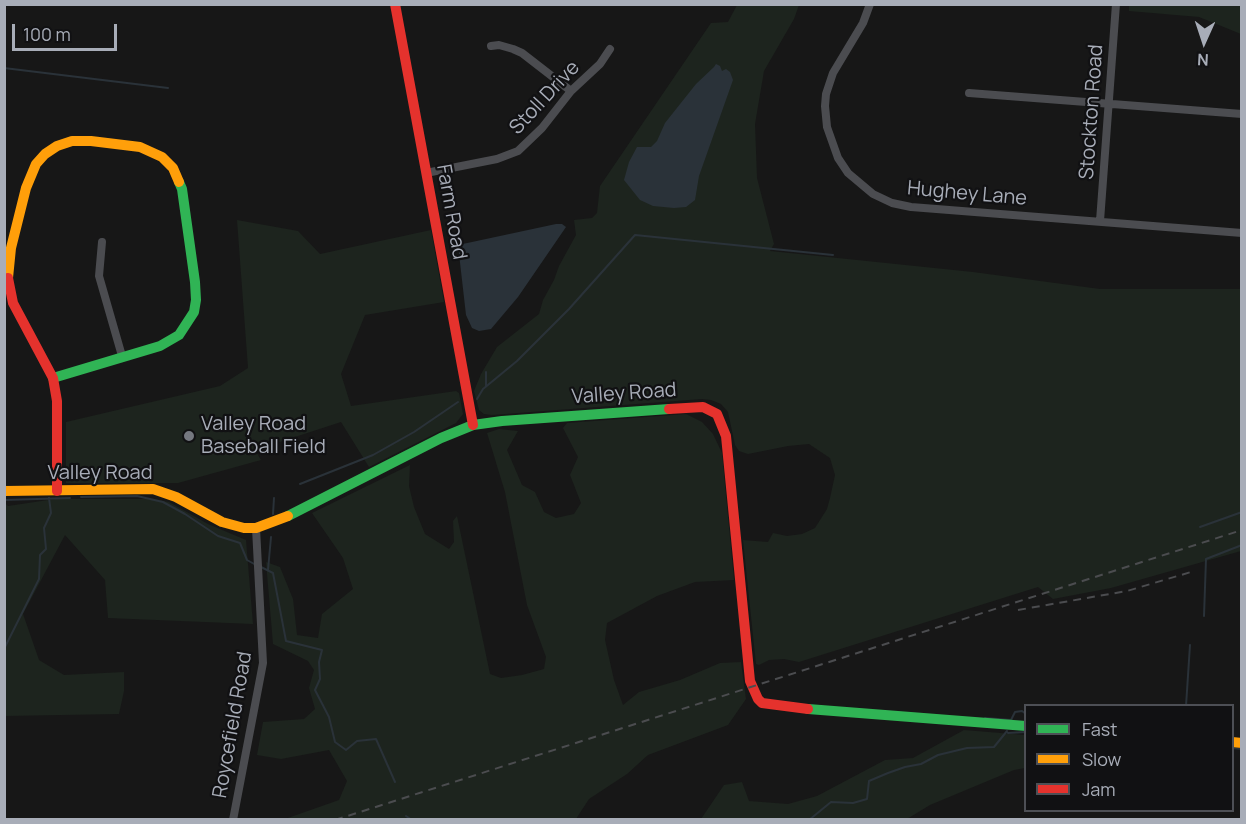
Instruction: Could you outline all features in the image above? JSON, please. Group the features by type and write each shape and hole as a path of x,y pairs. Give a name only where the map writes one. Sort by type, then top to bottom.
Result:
{"street":[{"name":"Farm Road","path":"395,4 472,425"},
{"name":"Hughey Lane","path":"870,4 863,23 833,73 826,94 825,106 831,145 848,173 858,183 884,200 911,207 1242,233"},
{"name":"Stockton Road","path":"1100,221 1116,4"},
{"path":"491,46 499,45 513,49 571,91"},
{"name":"Stoll Drive","path":"426,173 497,159 518,151 542,128 571,91 600,64 610,49"},
{"path":"969,93 1242,114"},
{"path":"53,378 160,346 179,334 194,312 195,282 182,189 178,176 168,162 150,150 91,141 72,141 57,146 36,164 27,188 8,261 9,289 13,303 53,378 57,401 57,491"},
{"path":"102,243 99,276 122,356"},
{"name":"Valley Road","path":"4,491 153,489 176,497 222,522 244,528 256,528 288,516 441,438 472,425 703,407 714,411 720,419 726,436 749,671 752,687 758,699 768,704 786,707 1024,726"},
{"name":"Roycefield Road","path":"233,819 262,663 256,528"}],"shaded area":[{"path":"737,5 799,5 794,19 764,71 755,124 757,178 774,244 770,251 973,272 1100,289 1241,289 1241,551 1111,588 1053,599 1038,587 799,662 784,659 769,660 759,665 756,664 743,540 768,542 773,533 787,536 802,534 815,528 827,509 835,475 830,458 809,444 748,454 739,451 735,445 728,412 721,404 711,400 492,415 484,414 479,410 474,391 481,374 497,347 539,314 543,300 576,235 574,220 592,218 597,213 600,186 711,23 728,22"},
{"path":"1129,5 1241,5 1241,34 1199,17 1129,11"},
{"path":"716,64 722,71 726,69 730,72 733,80 699,176 695,200 686,207 674,208 653,206 640,200 624,180 629,162 637,147 651,147 657,141 665,123 696,84"},
{"path":"237,220 298,231 320,254 431,230 444,302 365,315 341,374 351,406 456,391 459,393 463,414 456,423 369,467 341,422 255,450 261,460 178,483 66,483 66,422 220,386 248,368"},
{"path":"556,224 566,227 518,297 491,329 479,331 472,328 466,315 458,245"},
{"path":"686,414 702,422 713,434 722,453 734,580 695,582 657,596 607,623 605,640 614,680 623,705 639,692 680,680 720,663 741,662 746,699 728,725 648,755 627,774 589,799 576,819 285,819 339,800 347,781 329,750 281,759 257,755 263,722 304,719 315,709 309,688 314,670 308,661 273,644 266,562 280,567 293,599 297,635 318,638 322,614 353,589 343,558 312,513 410,465 409,486 414,507 425,534 449,549 454,542 453,521 457,516 490,674 501,678 522,675 544,669 546,657 527,605 505,492 487,433 499,429 518,431 507,450 522,485 535,492 544,512 556,518 574,514 581,503 570,475 578,457 563,428 567,423"},
{"path":"55,499 153,499 169,502 208,524 246,540 253,624 108,618 105,580 65,535 23,614 39,660 64,675 124,672 124,691 119,714 5,716 5,503 8,506"},
{"path":"964,730 1024,735 1024,768 1014,770 930,805 907,819 701,819 724,785 742,782 749,801 788,804 817,796 885,760 913,758"}],"waterway":[{"path":"4,68 168,88"},
{"path":"477,399 483,389 517,361 569,309 635,235 833,255"},
{"path":"486,372 486,386"},
{"path":"300,484 373,455 414,432 458,402"},
{"path":"81,497 137,496 163,502 218,536 240,543 247,560 256,565"},
{"path":"4,649 39,579 40,555 46,549 44,528 51,513 49,498"},
{"path":"4,500 70,498"},
{"path":"273,514 274,498"},
{"path":"1200,527 1242,512"},
{"path":"268,570 271,537"},
{"path":"1204,616 1206,559 1242,545"},
{"path":"261,567 273,573 286,641 322,650 319,662 320,679 315,690 329,717 335,742 346,750 357,741 376,739 395,782"},
{"path":"1186,704 1190,645"},
{"path":"985,718 1011,720 1015,712 1024,712"},
{"path":"809,820 831,802 853,803 867,799 869,781 905,767 921,764 938,755 967,748 994,747 1007,731"},
{"path":"1008,733 1024,732"},
{"path":"1234,748 1242,749"},
{"path":"406,816 412,820"}],"railway":[{"path":"335,820 1242,530"},
{"path":"1018,610 1127,591 1191,572"}],"traffic: fast":[{"path":"53,378 160,346 179,335 194,312 195,282 182,189 179,182"},
{"path":"288,516 441,438 473,425 669,409"},
{"path":"808,709 1024,726"}],"traffic: slow":[{"path":"8,278 11,248 26,188 36,164 57,146 72,141 91,141 140,147 162,157 173,168 179,182"},
{"path":"4,491 153,489 176,497 222,522 244,528 256,528 288,516"},
{"path":"1234,742 1242,743"}],"traffic: jam":[{"path":"395,4 473,425"},
{"path":"8,278 13,303 53,378 57,401 57,491"},
{"path":"669,409 703,407 717,414 726,436 750,681 762,703 808,709"}],"place":[{"name":"Valley Road Baseball Field","path":"189,436"}]}
